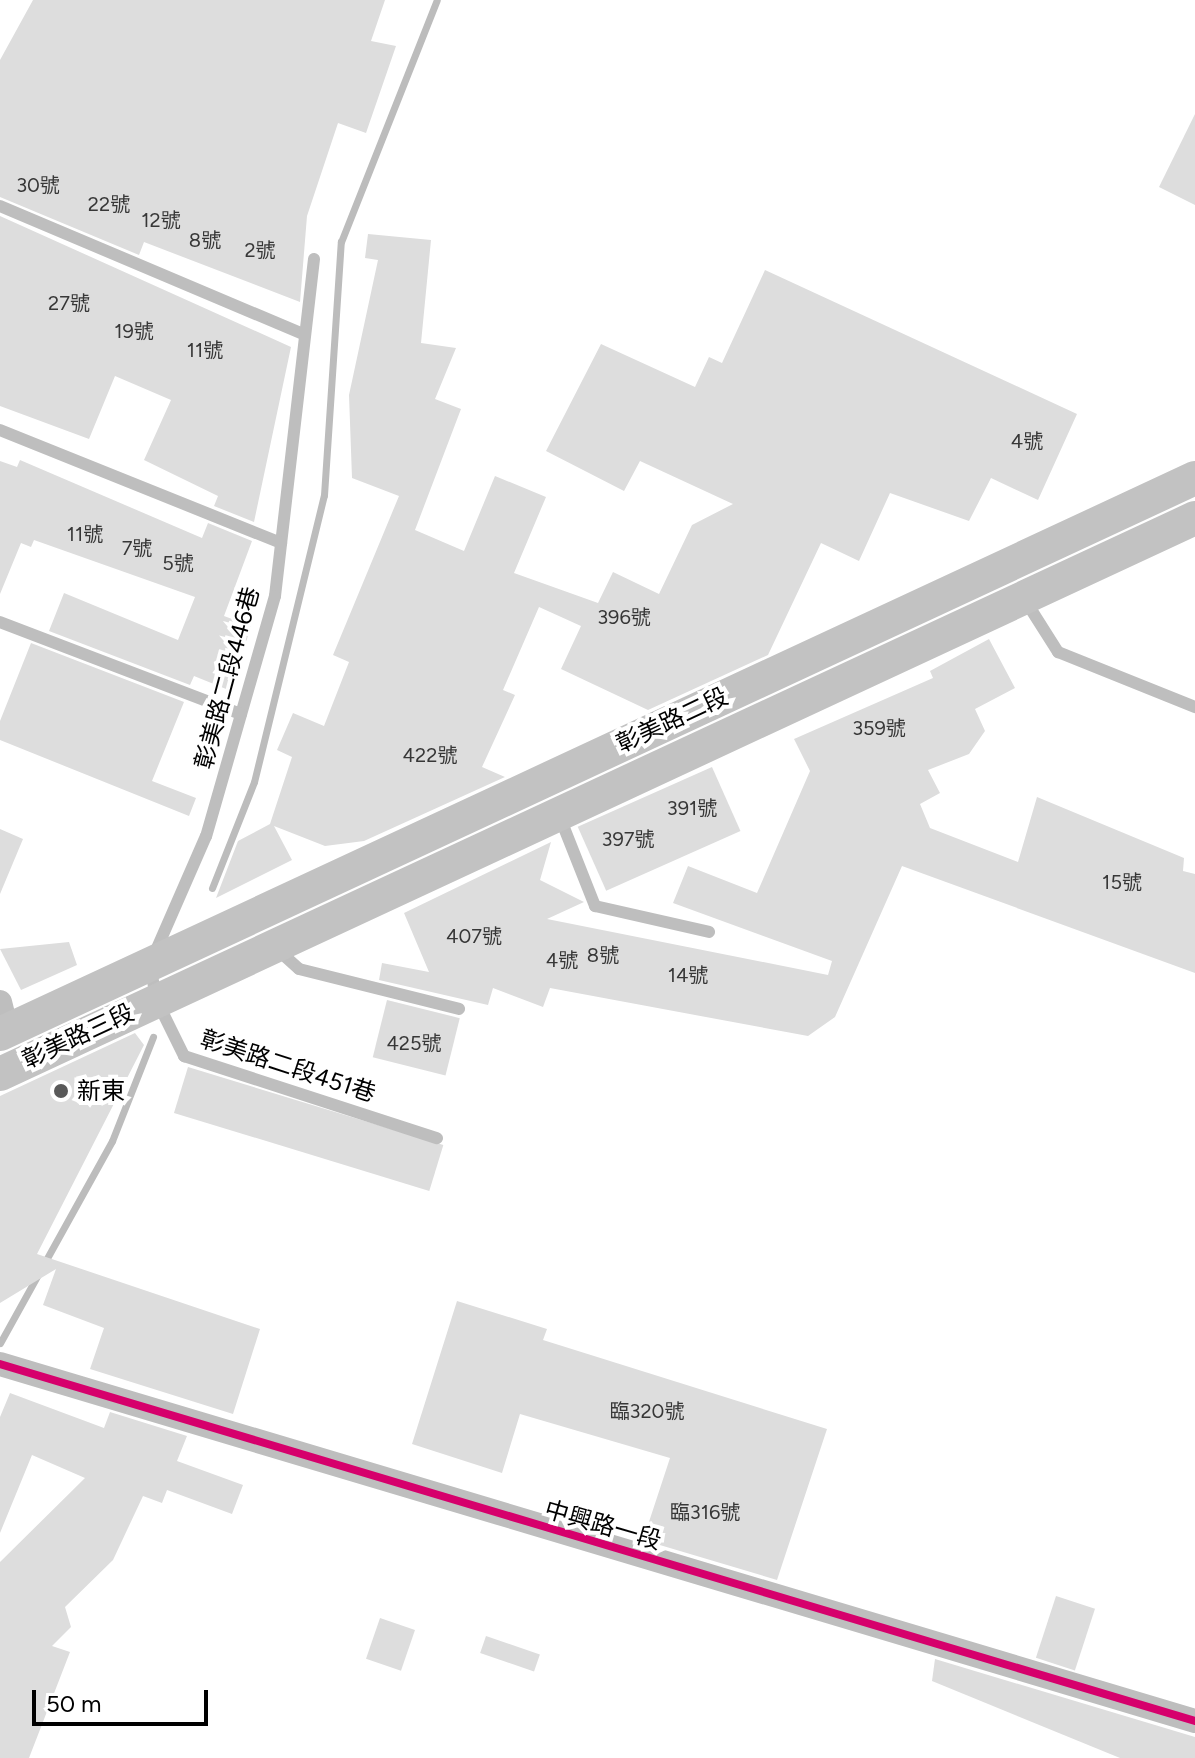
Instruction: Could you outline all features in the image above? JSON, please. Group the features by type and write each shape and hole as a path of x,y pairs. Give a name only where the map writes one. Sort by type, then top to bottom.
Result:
{"main road":[{"name":"彰美路二段","path":"150,964 1195,478"},
{"name":"彰美路二段","path":"156,999 1195,518"},
{"path":"807,657 820,690"},
{"name":"彰美路三段","path":"2,1022 150,964"},
{"name":"彰美路三段","path":"0,1074 156,999"}],"street":[{"name":"中興路一段","path":"3,1368 1195,1721"}],"lane":[{"path":"0,206 303,334"},
{"name":"彰美路二段446巷","path":"150,964 206,836 275,596 314,259"},
{"path":"0,430 281,543"},
{"path":"1023,597 1058,652 1195,707"},
{"path":"0,622 241,714"},
{"path":"558,812 595,906 709,932"},
{"path":"273,945 299,969 459,1009"},
{"path":"150,964 156,999"},
{"name":"彰美路二段451巷","path":"156,999 184,1056 437,1138"}],"building":[{"path":"33,0 385,0 371,41 396,46 366,133 338,123 307,216 300,302 144,242 139,255 0,197 0,60"},
{"path":"1195,114 1195,205 1159,187"},
{"path":"0,216 291,347 254,522 214,506 218,496 144,460 171,400 115,376 89,439 0,406"},
{"path":"368,234 431,240 421,343 456,348 435,399 461,409 415,530 464,551 495,476 546,497 514,573 598,603 613,572 659,594 692,525 733,504 640,461 624,491 546,451 601,344 695,387 709,357 722,363 765,270 1077,414 1038,500 991,478 969,521 890,493 859,561 821,543 768,655 648,710 561,669 581,626 539,607 503,690 515,695 482,767 505,777 364,841 325,846 274,826 292,860 216,898 238,841 270,824 292,757 277,750 293,713 324,726 349,662 333,655 399,496 352,478 349,395 378,260 365,258"},
{"path":"20,460 202,538 208,523 252,541 224,616 251,626 231,691 194,676 190,685 49,631 64,593 178,640 195,597 34,540 31,547 21,543 0,594 0,461 17,467"},
{"path":"989,639 1015,688 975,709 985,731 969,754 928,770 940,793 920,804 930,828 1018,862 1037,797 1184,858 1183,871 1195,874 1195,973 902,866 835,1017 808,1036 550,988 543,1007 493,988 488,1005 379,980 382,963 429,972 404,913 551,842 540,880 584,902 547,919 828,975 832,961 673,903 688,866 757,893 810,771 794,739 933,678 930,671"},
{"path":"31,643 184,702 152,781 196,798 189,816 0,740 0,721"},
{"path":"712,767 740,831 606,891 578,827"},
{"path":"0,829 23,839 0,894"},
{"path":"69,942 77,965 21,990 0,949"},
{"path":"387,1000 460,1018 445,1075 373,1057"},
{"path":"135,1033 144,1045 37,1254 260,1329 233,1414 90,1369 104,1328 43,1305 56,1269 0,1303 0,1096"},
{"path":"188,1067 443,1145 429,1191 174,1113"},
{"path":"457,1301 547,1329 543,1340 827,1429 777,1580 643,1540 670,1458 520,1414 502,1473 412,1444"},
{"path":"10,1393 104,1428 110,1412 187,1436 177,1461 243,1485 232,1514 167,1490 162,1503 143,1496 113,1560 65,1607 71,1627 52,1646 70,1652 29,1758 0,1758 0,1562 85,1478 32,1455 0,1533 0,1417"},
{"path":"1056,1596 1095,1609 1075,1670 1036,1658"},
{"path":"380,1618 415,1630 401,1671 366,1659"},
{"path":"486,1636 540,1655 534,1672 480,1653"},
{"path":"935,1659 1195,1737 1195,1758 1120,1758 932,1681"}],"waterway":[{"path":"212,888 254,782 324,495 341,242 437,0"},
{"path":"0,1343 112,1141 153,1037"}],"cycle path":[{"path":"0,1364 1195,1721"}],"place":[{"name":"新東","path":"61,1091"}]}
